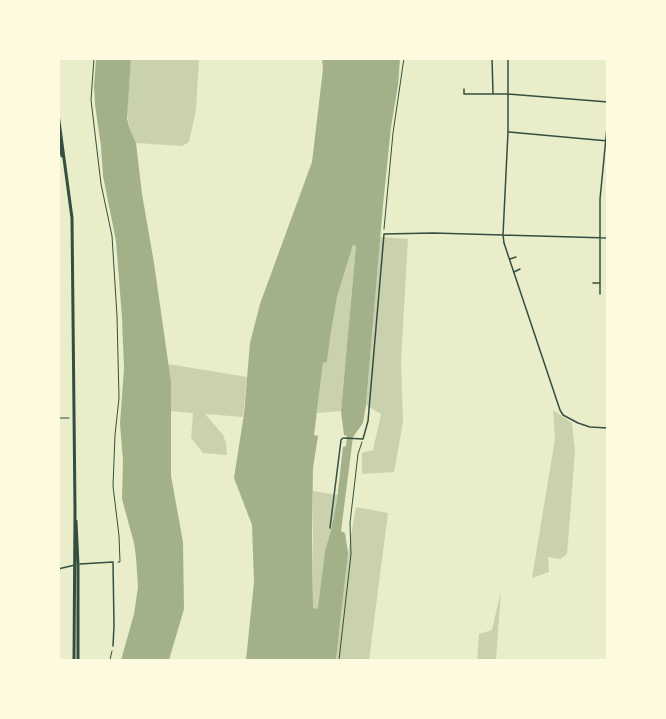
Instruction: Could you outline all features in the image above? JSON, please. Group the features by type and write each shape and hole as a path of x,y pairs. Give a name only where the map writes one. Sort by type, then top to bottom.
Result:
{"main road":[{"path":"58,114 72,218 76,660"},
{"path":"58,134 67,181"}],"street":[{"path":"492,58 493,94"},
{"path":"508,58 508,132 503,235 509,259 560,410 563,415 578,423 590,427 608,428"},
{"path":"464,89 464,94 508,94 608,102"},
{"path":"600,294 600,189 608,117"},
{"path":"508,132 607,141"},
{"path":"330,528 341,440 344,438 363,439 368,421 384,234 608,238"},
{"path":"509,259 516,257"},
{"path":"513,273 520,269"},
{"path":"593,283 600,283"},
{"path":"58,569 96,562 113,562 113,646"}],"path":[{"path":"94,58 91,100 97,160 112,236 117,316 119,398 113,486 120,562 113,562"},
{"path":"384,234 393,133 404,58"},
{"path":"58,418 74,418"},
{"path":"339,660 351,554 350,524 358,454 363,439"},
{"path":"110,660 113,646"}],"shaded area":[{"path":"96,59 131,59 127,118 136,143 171,382 171,476 183,542 184,609 169,660 121,660 134,614 138,587 134,543 122,499 123,460 120,424 124,368 122,318 116,241 103,176 95,105"},
{"path":"131,59 199,59 196,110 189,142 182,146 136,143 129,127 127,112"},
{"path":"322,59 400,59 383,205 366,405 363,423 353,437 341,531 345,533 348,553 336,660 246,660 254,582 252,525 234,478 244,414 250,343 260,304 312,162 323,69","holes":["353,245 356,246 341,411 344,435 347,436 346,446 343,447 337,500 325,551 316,609 313,608 312,535 313,468 318,436 314,435 323,363 327,362 337,297"]},
{"path":"380,237 408,239 401,361 403,422 394,472 362,474 362,453 373,450 381,414 366,405"},
{"path":"353,245 356,246 341,411 317,413 323,363 327,362 337,297"},
{"path":"168,364 247,377 243,417 205,414 223,435 227,455 203,453 191,438 193,413 171,411 171,382"},
{"path":"553,410 572,423 575,451 567,554 560,559 548,557 549,572 532,578 555,439"},
{"path":"313,491 338,495 325,551 316,610 313,608"},
{"path":"356,507 388,513 369,660 336,660 348,553"},
{"path":"501,591 496,660 477,660 479,634 492,630"}]}
